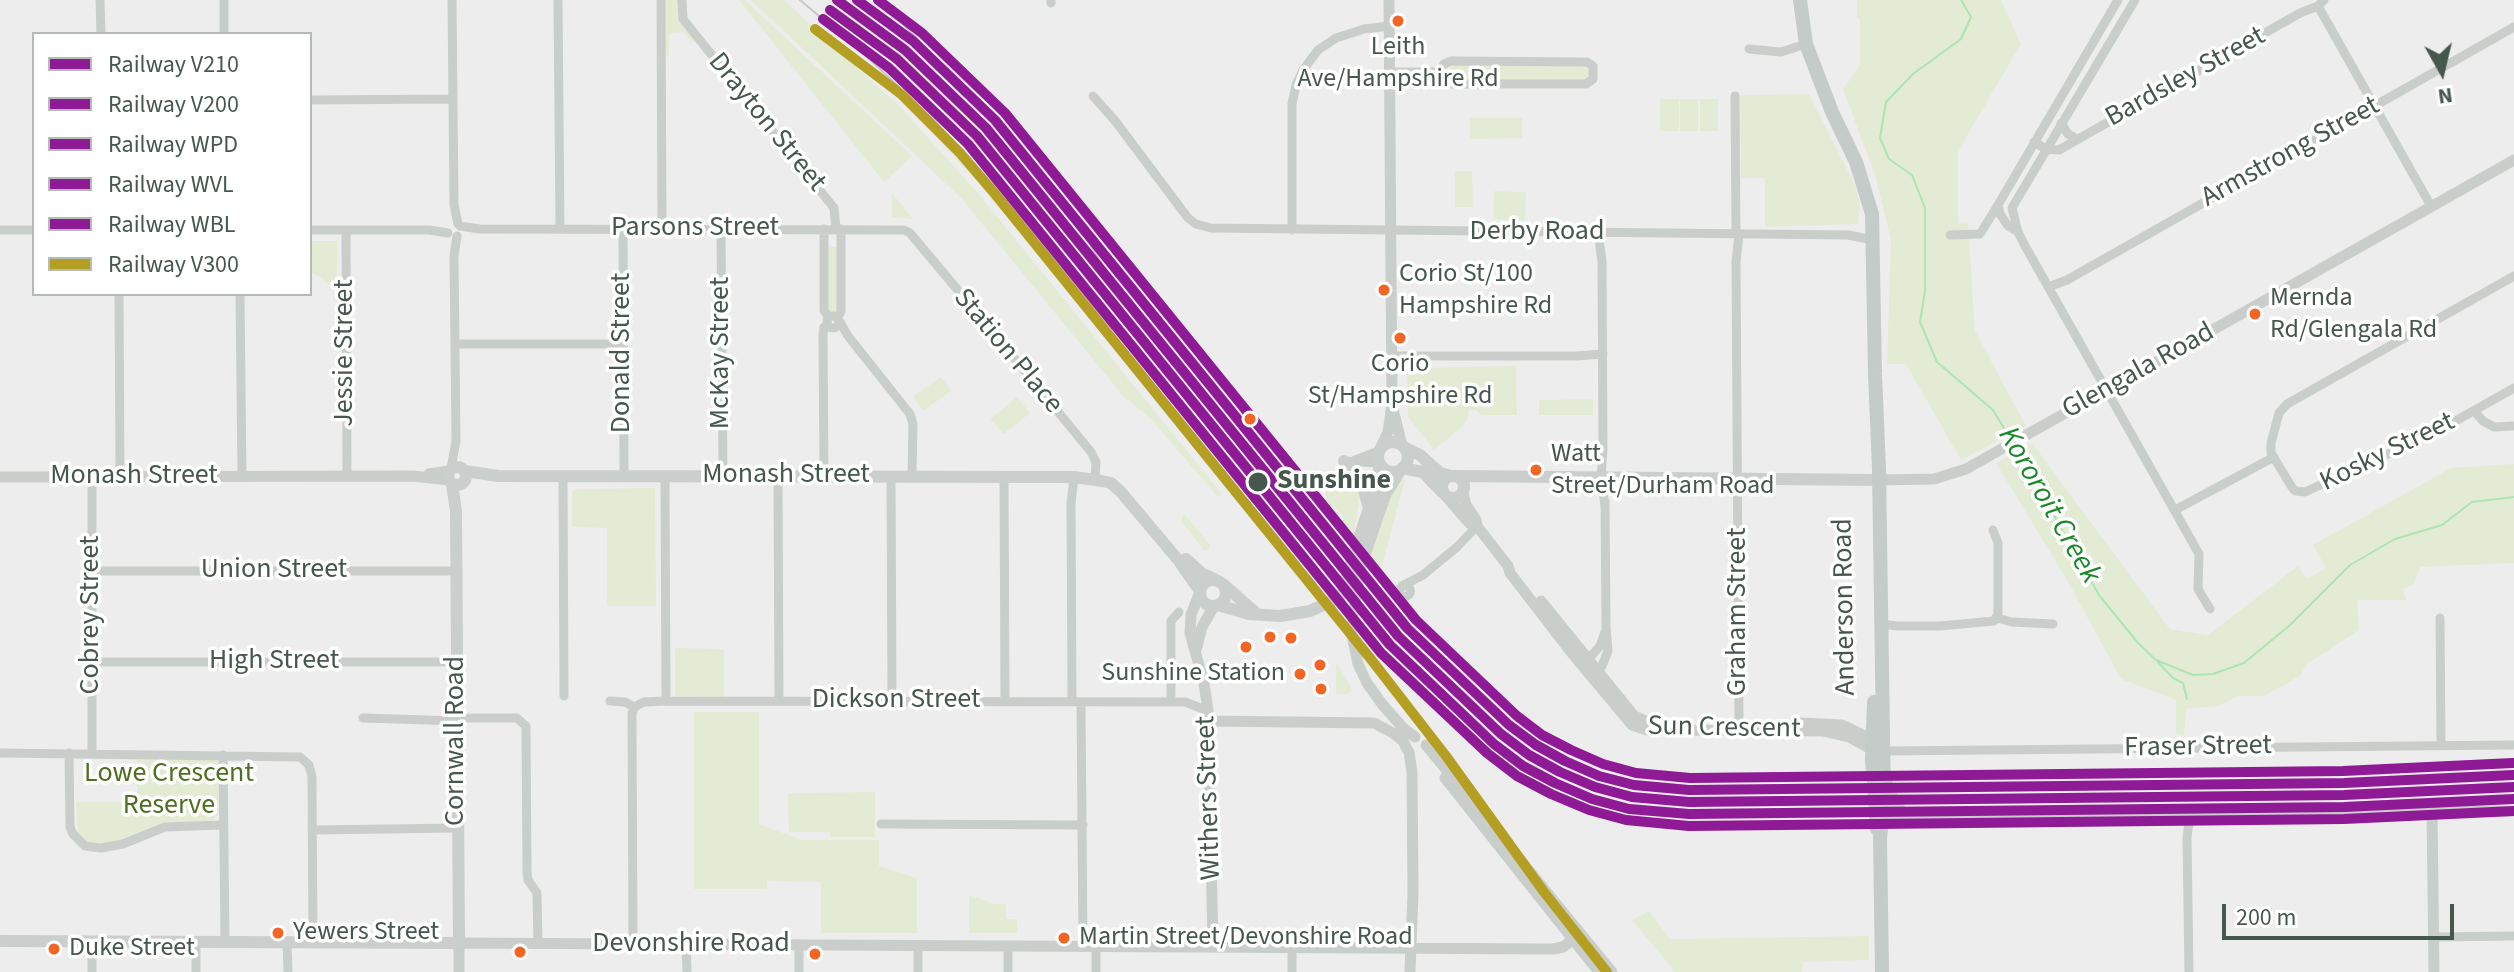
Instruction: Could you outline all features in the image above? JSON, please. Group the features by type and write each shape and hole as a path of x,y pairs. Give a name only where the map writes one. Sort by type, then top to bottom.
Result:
{"main road":[{"name":"Anderson Road","path":"1790,0 1802,46 1864,181 1871,205 1877,755"},
{"name":"Anderson Road","path":"1800,0 1802,46"},
{"path":"1095,476 1112,476 1127,485 1200,591 1204,602 1260,615 1297,614 1315,609 1334,600 1352,585 1361,567 1368,505 1377,484 1380,457 1391,442 1420,455 1440,473 1461,480 1463,492"},
{"path":"1334,600 1362,548 1385,495 1402,468 1407,456 1403,447"},
{"path":"1380,457 1391,472 1402,468"},
{"path":"1345,461 1360,476 1368,505"},
{"name":"Sun Crescent","path":"1402,468 1426,474 1443,493"},
{"name":"Monash Street","path":"457,476 1095,476"},
{"name":"Cornwall Road","path":"457,476 459,943"},
{"path":"1503,477 1475,483 1454,498 1443,493 1442,483 1452,476 1875,480"},
{"path":"1156,529 1196,569 1218,581 1260,615"},
{"path":"1200,591 1206,582 1218,581 1226,589 1226,596 1216,606"},
{"name":"Anderson Road","path":"1877,624 1873,717 1882,809 1882,972"},
{"name":"Devonshire Road","path":"0,941 459,943"}],"street":[{"path":"100,0 101,32"},
{"path":"224,0 224,32"},
{"name":"Cornwall Road","path":"452,0 457,476"},
{"path":"558,0 560,229"},
{"path":"661,0 662,229"},
{"name":"Drayton Street","path":"682,0 685,21 834,208 838,229"},
{"path":"1345,461 1380,457 1392,405 1389,0"},
{"path":"1950,235 1980,234 2118,0"},
{"path":"2135,0 2012,208 2018,232 2199,554 2198,589 2210,609"},
{"path":"2322,4 2374,106 2431,206"},
{"name":"Bardsley Street","path":"2046,149 2059,150 2306,9 2322,4"},
{"path":"1292,230 1292,104 1303,70 1318,50 1336,38 1364,29 1389,26"},
{"name":"Armstrong Street","path":"2050,290 2514,27"},
{"path":"2093,44 2104,52"},
{"path":"1749,49 1775,52 1802,46"},
{"path":"1451,61 1587,62 1593,66 1593,79 1586,84 1449,84 1440,72 1444,64 1451,61"},
{"path":"1390,72 1440,72"},
{"name":"Derby Road","path":"1093,96 1188,218 1202,226 1292,230 1848,235 1873,240"},
{"name":"Graham Street","path":"1735,96 1739,726"},
{"path":"312,100 453,99"},
{"name":"Bardsley Street","path":"2061,123 2068,134 2077,139"},
{"path":"2034,142 2046,149"},
{"name":"Glengala Road","path":"1875,480 1934,479 1953,474 1984,459 2514,160"},
{"path":"2011,181 2023,188"},
{"path":"1998,205 2008,226 2018,232"},
{"name":"Derby Road","path":"1848,235 1873,223"},
{"name":"Donald Street","path":"623,229 624,476"},
{"name":"McKay Street","path":"721,229 723,476"},
{"path":"824,229 825,314 848,336 906,408 911,419 912,476"},
{"path":"824,476 823,331 841,311 838,229"},
{"name":"Parsons Street","path":"312,230 901,229 910,233"},
{"path":"0,230 32,230"},
{"name":"Jessie Street","path":"346,230 347,476"},
{"name":"Station Place","path":"910,233 1091,452 1095,459 1095,476"},
{"path":"1595,674 1608,651 1601,233"},
{"path":"2175,510 2272,455 2271,442 2279,413 2287,404 2514,276"},
{"path":"119,296 120,477"},
{"path":"240,296 242,477"},
{"path":"455,344 623,344"},
{"path":"1391,356 1603,356"},
{"name":"Kosky Street","path":"2272,455 2293,489 2305,492 2412,444 2514,388"},
{"path":"1392,405 1403,447"},
{"path":"2477,409 2490,425 2514,426"},
{"name":"Monash Street","path":"0,477 457,476"},
{"path":"563,476 564,696"},
{"path":"665,476 666,701"},
{"path":"778,476 779,701"},
{"path":"891,476 892,701"},
{"name":"Cobrey Street","path":"92,477 92,753"},
{"path":"1004,477 1005,702"},
{"path":"1067,477 1071,504 1083,825 1083,947"},
{"name":"Sun Crescent","path":"1463,492 1466,505 1479,529 1508,566 1514,569 1574,650 1640,720 1830,732 1849,737 1877,755"},
{"name":"Sun Crescent","path":"1443,493 1470,524 1479,529"},
{"path":"1406,590 1479,529"},
{"path":"1993,530 1998,543 1997,618"},
{"path":"1361,567 1352,615 1353,642 1363,676 1393,718 1415,737 1409,740 1416,751 1412,772 1410,972"},
{"name":"Union Street","path":"92,571 457,571"},
{"name":"Withers Street","path":"1200,591 1194,602 1190,636 1205,687 1208,716 1213,947"},
{"path":"1196,651 1202,627 1216,606"},
{"path":"1171,702 1171,621 1179,612"},
{"path":"1877,624 1940,626 1988,623 1997,618 2053,624"},
{"path":"2440,618 2441,745"},
{"path":"1584,661 1602,643 1606,628"},
{"name":"High Street","path":"92,662 457,662"},
{"path":"1185,702 1205,687"},
{"name":"Dickson Street","path":"610,701 625,702 634,707 644,702 666,701 1185,702 1208,716 1372,723 1393,733 1437,767 1577,937"},
{"path":"633,944 634,707"},
{"path":"1829,723 1865,722 1873,717"},
{"path":"363,718 517,718 526,726 527,872 528,880 537,893 538,944"},
{"name":"Sun Crescent","path":"1739,726 1829,723 1848,727 1877,755"},
{"name":"Fraser Street","path":"1877,755 2514,745"},
{"path":"0,753 295,755 303,759 311,770 313,942"},
{"path":"69,753 70,827 85,846 101,848 123,844 165,827 223,825"},
{"path":"223,755 225,942"},
{"path":"1882,809 1910,817 2514,811"},
{"path":"2432,812 2434,972"},
{"path":"2187,814 2189,972"},
{"path":"881,824 1083,825"},
{"path":"312,830 458,828"},
{"path":"2433,937 2514,936"},
{"path":"1577,937 1599,972"},
{"path":"1577,937 1612,972"},
{"name":"Devonshire Road","path":"459,943 1553,949 1577,937"},
{"path":"92,941 92,972"},
{"path":"196,942 196,972"},
{"path":"287,942 288,972"},
{"name":"Cornwall Road","path":"459,943 459,972"},
{"path":"686,945 687,972"},
{"path":"799,945 799,972"},
{"path":"918,946 918,972"},
{"path":"1008,946 1008,972"},
{"path":"1096,947 1096,972"},
{"path":"1292,947 1292,972"}],"green space":[{"path":"666,0 678,0 679,21 696,41 694,43 683,32 672,33 669,36 669,56 666,55"},
{"path":"739,0 745,0 912,156 884,182"},
{"path":"751,0 784,0 903,110 978,193 1222,494 1218,497 1151,419 1123,396 961,198"},
{"path":"828,0 918,64 971,118 996,144 1128,306 1118,313 959,125 925,89"},
{"path":"1857,0 2001,0 2021,44 1958,151 1958,223 1968,224 1975,331 2026,426 1961,460 1906,364 1887,364 1891,240 1875,175 1843,89 1860,65"},
{"path":"1454,65 1585,66 1591,73 1587,80 1454,80 1447,73"},
{"path":"1809,94 1854,183 1860,204 1858,224 1765,227 1765,178 1741,178 1740,95"},
{"path":"1660,99 1679,99 1679,131 1660,131"},
{"path":"1680,99 1698,99 1698,131 1680,131"},
{"path":"1700,99 1718,99 1718,131 1700,131"},
{"path":"912,102 977,171 1110,333 1115,329 1123,339 1112,347 999,207 909,106"},
{"path":"1470,118 1522,118 1522,138 1470,139"},
{"path":"1455,171 1472,171 1473,207 1455,207"},
{"path":"1494,191 1526,192 1525,220 1493,219"},
{"path":"892,193 913,219 892,217"},
{"path":"312,241 337,241 337,290 312,272"},
{"path":"837,247 838,314 827,313 827,250"},
{"path":"1516,366 1517,415 1481,415 1469,410 1461,428 1434,450 1408,417 1407,368"},
{"path":"941,377 951,391 923,411 913,396"},
{"path":"1017,397 1030,413 1004,434 990,419"},
{"path":"1593,399 1593,415 1539,415 1539,400"},
{"path":"2032,443 2170,629 2208,635 2298,566 2307,579 2326,568 2313,545 2451,468 2514,464 2514,563 2420,567 2414,584 2403,589 2406,600 2357,600 2359,630 2307,664 2300,676 2264,696 2237,696 2218,706 2186,709 2184,735 2176,734 2176,700 2121,679 2067,580 1996,463"},
{"path":"1332,470 1350,470 1357,478 1360,496 1353,538 1343,526 1343,516 1327,502 1324,486 1324,478"},
{"path":"1405,479 1381,570 1375,570 1369,560 1391,496 1400,481"},
{"path":"655,488 656,606 607,606 607,528 572,527 572,492 575,489"},
{"path":"1183,515 1210,545 1209,550 1204,550 1181,521"},
{"path":"675,648 724,649 724,697 675,696"},
{"path":"1338,664 1352,690 1347,694 1336,694"},
{"path":"694,712 759,712 759,824 802,840 879,840 879,866 917,878 917,933 821,933 821,882 767,881 767,889 694,889"},
{"name":"Lowe Crescent Reserve","path":"214,759 219,765 219,813 212,821 161,824 126,839 107,843 87,842 78,833 76,802 137,802 137,760"},
{"path":"875,792 875,837 830,837 830,832 789,832 788,793"},
{"path":"969,895 995,904 1006,904 1006,919 1017,919 1017,933 969,933"},
{"path":"1649,911 1670,939 1869,936 1869,960 1803,962 1802,972 1675,972 1632,920"}],"waterway":[{"name":"Kororoit Creek","path":"1961,0 1971,17 1961,39 1913,74 1886,102 1880,138 1889,159 1912,175 1925,208 1925,291 1920,322 1937,362 1993,410 2010,438"},
{"name":"Kororoit Creek","path":"2015,447 2099,595 2156,660 2193,675 2213,674 2244,663 2290,625 2350,565 2395,539 2442,525 2472,502 2514,497"},
{"path":"2158,662 2173,678 2183,683 2187,699"}],"railway":[{"path":"800,0 864,54 933,119 992,183 1112,329"},
{"path":"880,0 1007,133 1066,214"},
{"path":"1064,204 1122,270"},
{"path":"1091,247 1116,286"}],"rail line":[{"name":"V210","path":"837,0 905,50 986,128 1398,636 1501,734 1529,755 1560,772 1595,787 1632,797 1689,802 2344,795 2514,787"},
{"name":"WPD","path":"857,0 913,41 995,120 1407,628 1509,725 1565,761 1599,776 1634,785 1689,790 2344,783 2513,775"},
{"name":"WBL","path":"878,0 922,33 1005,113 1416,620 1517,716 1542,735 1571,750 1603,764 1636,773 1690,778 2343,771 2513,763"},
{"name":"V200","path":"830,10 897,59 977,136 1390,645 1494,744 1523,766 1555,783 1592,799 1629,809 1689,814 2344,807 2514,799"},
{"name":"WVL","path":"823,19 889,68 968,144 1381,653 1487,753 1517,776 1551,794 1589,810 1626,820 1689,826 2344,819 2514,811"},
{"name":"V300","path":"815,29 901,94 960,153 995,194 1370,658 1607,972"}],"place":[{"name":"Leith Ave/Hampshire Rd","path":"1398,21"},
{"name":"Corio St/100 Hampshire Rd","path":"1384,290"},
{"name":"Mernda Rd/Glengala Rd","path":"2255,314"},
{"name":"Corio St/Hampshire Rd","path":"1400,338"},
{"name":"Watt Street/Durham Road","path":"1536,470"},
{"name":"Sunshine","path":"1258,482"},
{"name":"Sunshine Station","path":"1300,674"},
{"name":"Yewers Street","path":"278,933"},
{"name":"Martin Street/Devonshire Road","path":"1064,938"},
{"name":"Duke Street","path":"54,949"}]}
